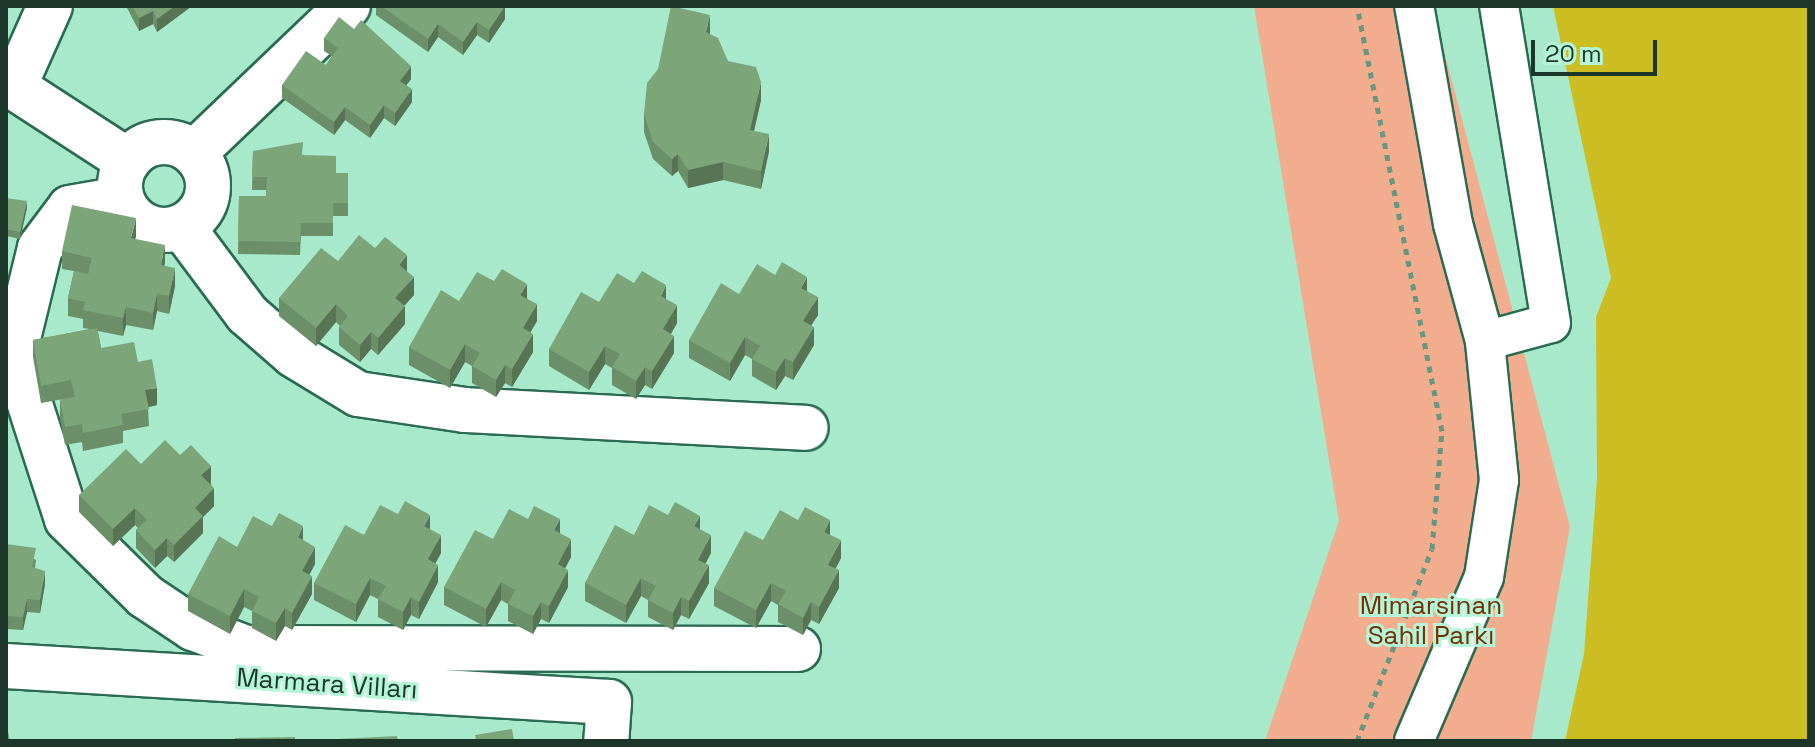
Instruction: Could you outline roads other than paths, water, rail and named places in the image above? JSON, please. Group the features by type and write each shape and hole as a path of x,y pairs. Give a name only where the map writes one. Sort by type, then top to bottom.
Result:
{"street":[{"path":"50,6 10,89 124,180 141,224 182,227 247,314 294,355 358,394 465,410 806,428"},
{"path":"194,153 348,6"},
{"path":"1414,6 1453,224 1485,341 1499,480 1484,577 1414,741"},
{"path":"1485,341 1551,323 1499,6"},
{"path":"194,153 152,143 124,180 70,208 40,248 18,338 36,432 67,519 169,612 246,648 798,649"},
{"path":"182,227 208,188 194,153"},
{"name":"Marmara Vilları","path":"6,666 609,702 606,741"}],"park label":[{"name":"Mimarsinan Sahil Parkı","path":"1431,621"}]}
